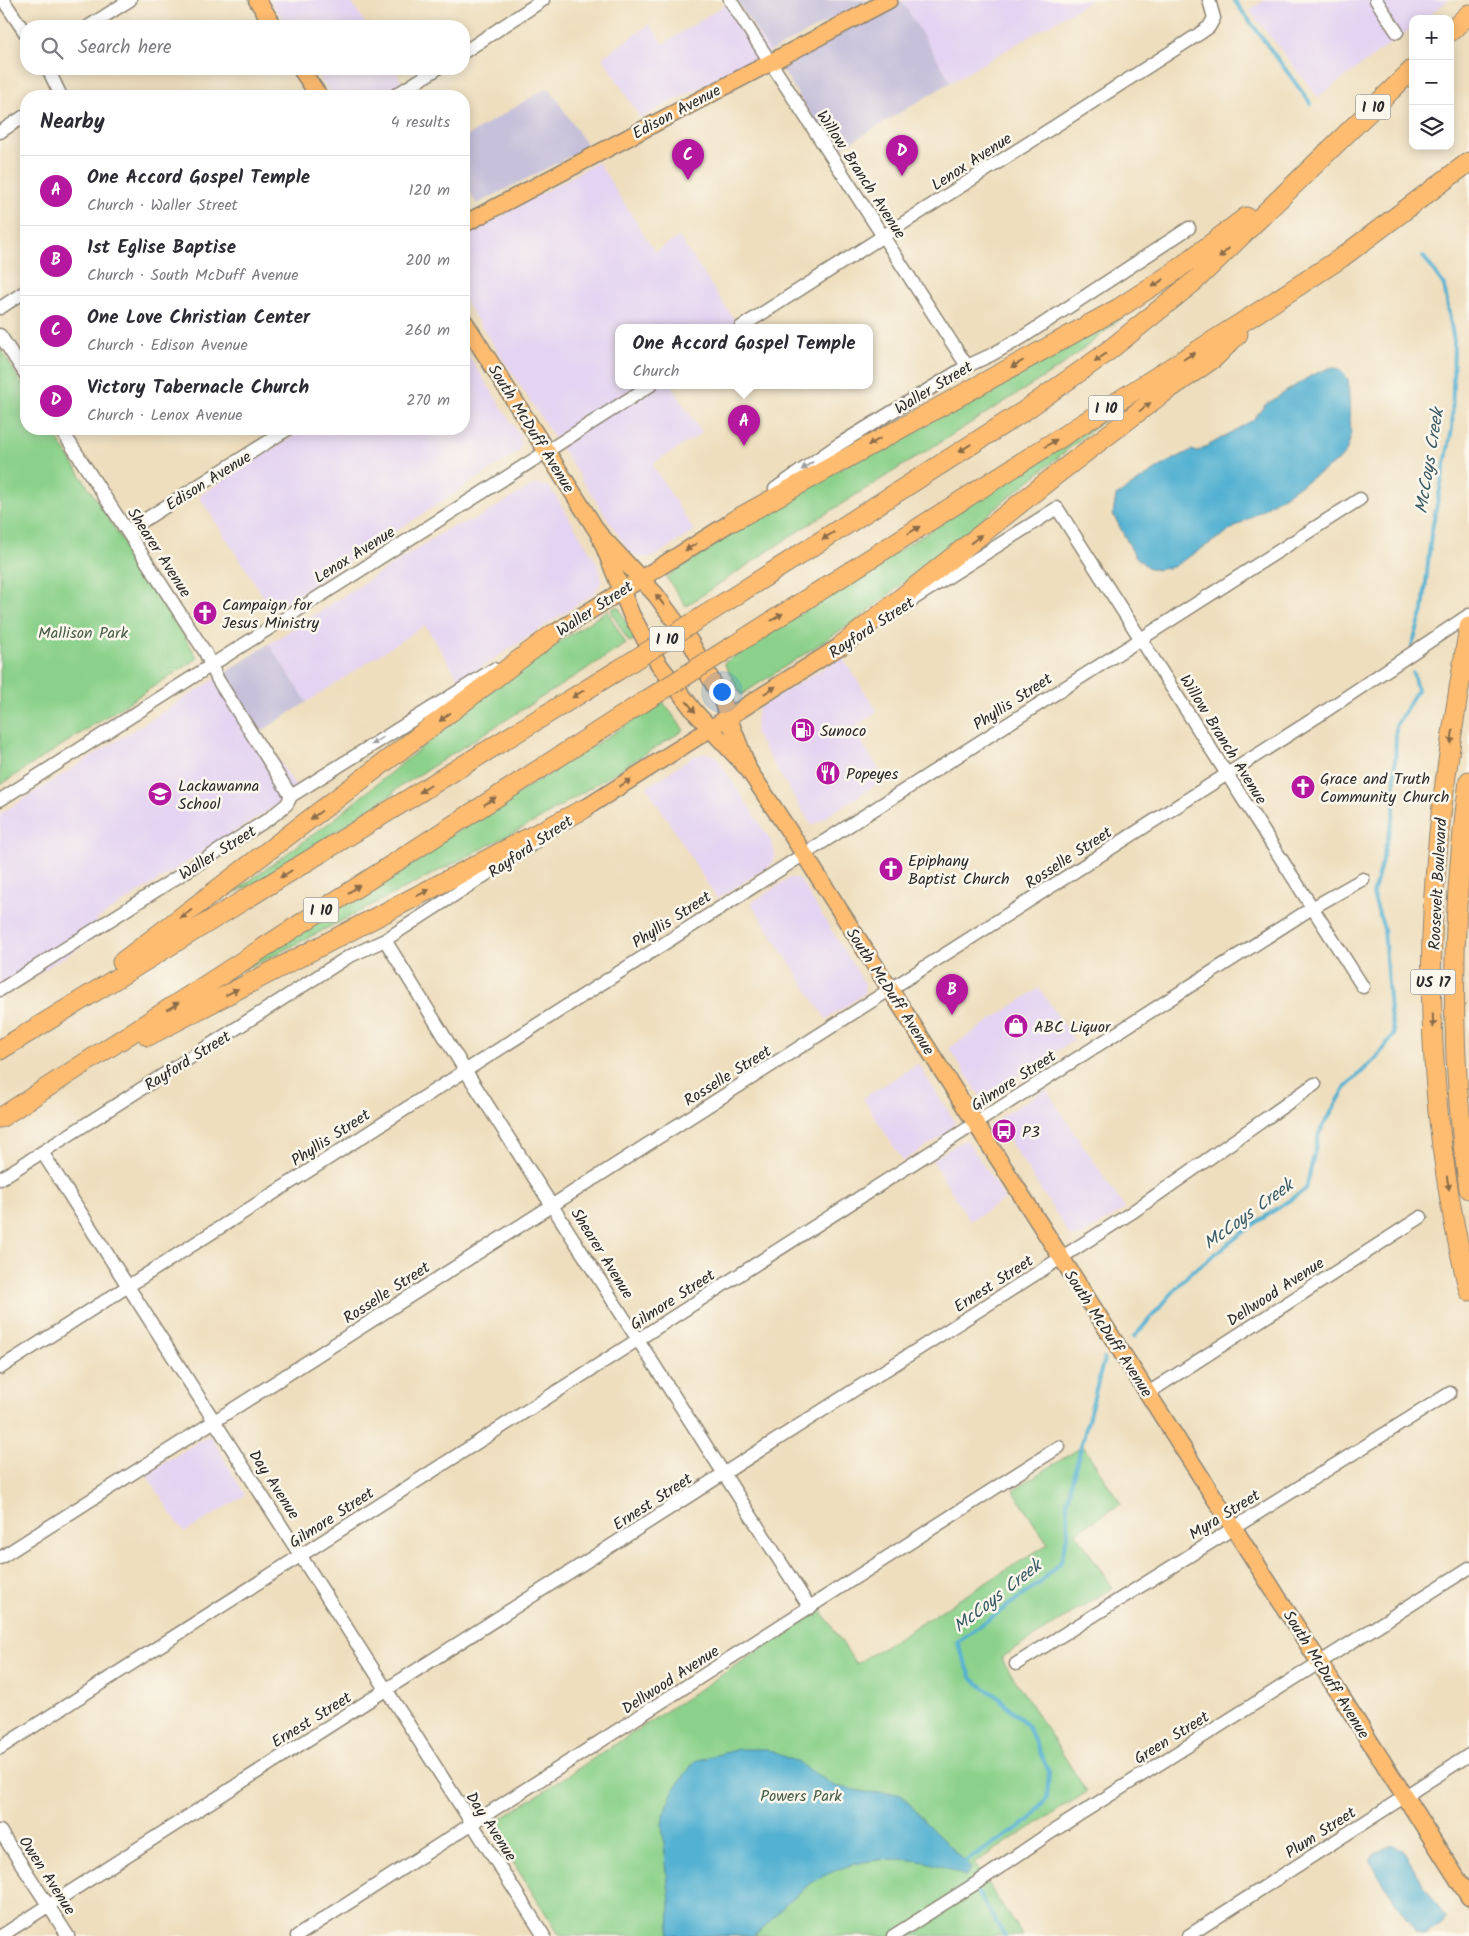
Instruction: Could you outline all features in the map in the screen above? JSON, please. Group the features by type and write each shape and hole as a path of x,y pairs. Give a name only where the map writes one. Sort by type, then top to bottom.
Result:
{"highway":[{"path":"1454,28 1469,14"},
{"name":"I 10","path":"0,1050 620,669 1024,410 1102,356 1196,280 1409,73"},
{"path":"733,521 1119,308 1211,246 1334,146"},
{"name":"I 10","path":"0,1118 642,702 1263,309 1340,258 1469,162"},
{"path":"842,645 1057,474 1159,396 1214,358 1263,309"},
{"name":"Roosevelt Boulevard","path":"1469,627 1439,833 1433,925 1435,1058 1446,1171 1469,1291"},
{"path":"37,1027 553,634"},
{"name":"Roosevelt Boulevard","path":"1469,781 1457,886 1454,1001 1455,1059 1469,1189"},
{"path":"49,1087 584,809"}],"main road":[{"name":"Edison Avenue","path":"470,221 889,0"},
{"path":"264,2 272,20"},
{"path":"305,75 315,90"},
{"name":"South McDuff Avenue","path":"470,330 599,534 621,591 658,663 678,692 709,729 748,769 804,854 1469,1897"},
{"name":"Waller Street","path":"553,634 733,521"},
{"name":"South McDuff Avenue","path":"599,534 641,578 672,615 691,643 729,716 748,769"},
{"name":"Rayford Street","path":"584,809 842,645"}],"street":[{"path":"3,0 20,25"},
{"path":"98,20 130,0"},
{"path":"470,48 543,0"},
{"name":"Willow Branch Avenue","path":"730,0 967,366"},
{"name":"Lenox Avenue","path":"745,324 1199,34 1209,27 1214,18 1209,0"},
{"path":"1376,0 1396,32"},
{"path":"50,75 56,90"},
{"path":"404,90 427,75"},
{"path":"0,132 20,119"},
{"name":"Waller Street","path":"733,521 838,445 967,366 1023,337 1189,228"},
{"path":"0,308 20,295"},
{"path":"0,335 20,366"},
{"name":"Lenox Avenue","path":"0,800 645,389"},
{"name":"Shearer Avenue","path":"65,435 211,664 218,680 291,796"},
{"name":"Edison Avenue","path":"127,531 279,435"},
{"name":"Phyllis Street","path":"0,1368 1360,498"},
{"name":"Willow Branch Avenue","path":"1057,508 1363,987"},
{"name":"Rayford Street","path":"842,645 1057,508"},
{"name":"Rosselle Street","path":"0,1558 1318,716 1469,615"},
{"name":"Waller Street","path":"0,990 270,818 286,804 291,796 434,705 553,634"},
{"name":"Rayford Street","path":"0,1179 348,957 385,940 495,871 584,809"},
{"name":"Gilmore Street","path":"0,1748 1312,908 1363,879"},
{"name":"Shearer Avenue","path":"385,940 465,1070 810,1608"},
{"name":"Ernest Street","path":"1,1936 1062,1258 1131,1213 1315,1084"},
{"name":"Day Avenue","path":"42,1152 544,1936"},
{"name":"Dellwood Avenue","path":"1148,1393 1421,1217"},
{"name":"Myra Street","path":"1016,1664 1450,1393"},
{"name":"Dellwood Avenue","path":"297,1936 1059,1447"},
{"name":"Green Street","path":"893,1936 1469,1568"},
{"name":"Plum Street","path":"1188,1936 1469,1755"},
{"name":"Owen Avenue","path":"0,1831 68,1936"}],"shaded area":[{"path":"270,0 350,0 363,20 283,20"},
{"path":"733,0 770,52 640,118 603,57 650,24 663,44"},
{"path":"736,0 868,0 770,52"},
{"path":"1092,0 951,82 902,1"},
{"path":"1265,0 1448,0 1430,15 1409,15 1409,30 1318,97 1249,10"},
{"path":"902,1 951,82 835,152 779,65"},
{"path":"318,75 398,75 404,90 328,90"},
{"path":"550,89 588,147 477,204 470,193 470,134 543,90"},
{"path":"598,162 655,252 679,237 737,324 615,324 615,389 674,389 702,433 652,464 694,531 655,556 647,558 637,557 629,551 470,309 470,234"},
{"path":"470,357 520,436 521,446 518,452 273,611 199,496 295,435 470,435"},
{"path":"535,484 547,486 554,493 598,565 602,580 595,593 460,681 425,625 307,702 269,644 449,528 478,518"},
{"path":"269,644 307,702 260,732 223,674"},
{"path":"842,657 877,711 853,729 885,779 812,826 755,734 758,708"},
{"name":"Lackawanna School","path":"223,674 296,787 277,805 96,920 103,932 0,998 0,814"},
{"path":"707,753 716,756 771,841 775,852 772,864 717,899 647,787 694,756"},
{"path":"790,878 800,880 865,984 864,994 826,1019 751,903"},
{"path":"1039,988 1074,1040 982,1099 949,1048"},
{"path":"918,1064 955,1122 949,1132 903,1161 863,1098"},
{"path":"1046,1089 1125,1209 1082,1236 1071,1237 998,1123 1000,1117"},
{"path":"967,1140 1005,1199 970,1221 932,1160 962,1141"},
{"path":"211,1436 245,1495 184,1533 146,1474 206,1437"}],"green space":[{"path":"1154,293 1060,367 800,530 686,606 666,577 785,500"},
{"name":"Mallison Park","path":"0,348 20,380 20,435 55,435 198,658 0,785"},
{"path":"1114,412 860,618 741,695 724,663"},
{"path":"618,606 635,639 629,642 611,609"},
{"path":"608,610 626,644 395,790 393,794 254,884 233,893 333,820 485,695 553,646"},
{"path":"663,702 684,730 538,820 265,960 232,973"},
{"name":"Powers Park","path":"1083,1446 1121,1504 1076,1532 1112,1588 1001,1658 1087,1792 974,1863 1023,1936 560,1936 490,1826 821,1610 856,1664 1048,1544 1013,1490"}],"water":[{"path":"1332,367 1339,369 1348,379 1351,436 1346,452 1338,461 1173,567 1157,570 1147,567 1135,556 1113,514 1116,496 1166,463 1192,450 1197,452 1253,420 1265,405 1312,375"},
{"path":"738,1749 766,1749 799,1763 835,1786 865,1792 901,1794 925,1822 971,1868 966,1877 946,1868 904,1859 860,1863 839,1869 801,1891 754,1936 669,1936 670,1903 662,1824 666,1808 674,1789 695,1761"},
{"path":"1393,1844 1402,1849 1445,1918 1442,1924 1425,1935 1416,1933 1371,1864 1370,1860 1376,1853"}],"waterway":[{"name":"McCoys Creek","path":"1234,0 1311,104"},
{"name":"McCoys Creek","path":"1412,645 1423,611 1431,534 1452,429 1454,341 1444,285 1423,256"},
{"name":"McCoys Creek","path":"1134,1337 1189,1274 1250,1227 1306,1189 1319,1133 1346,1087 1377,1057 1394,1034 1390,1012 1384,929 1373,895 1394,814 1396,726 1417,690 1413,673"},
{"name":"McCoys Creek","path":"965,1865 965,1862 1029,1821 1047,1798 1049,1772 1027,1725 999,1698 972,1679 957,1642 1041,1582 1061,1561 1068,1532 1067,1500 1104,1359"},
{"name":"McCoys Creek","path":"978,1893 1005,1936"}],"place":[{"name":"Victory Tabernacle Church","path":"902,176"},
{"name":"One Love Christian Center","path":"688,180"},
{"name":"One Accord Gospel Temple","path":"744,446"},
{"name":"Campaign for Jesus Ministry","path":"205,613"},
{"name":"Sunoco","path":"803,730"},
{"name":"Popeyes","path":"828,773"},
{"name":"Grace and Truth Community Church","path":"1303,787"},
{"name":"Lackawanna School","path":"160,794"},
{"name":"Epiphany Baptist Church","path":"891,869"},
{"name":"1st Eglise Baptise","path":"952,1015"},
{"name":"ABC Liquor","path":"1016,1026"},
{"name":"P3","path":"1004,1131"}]}
